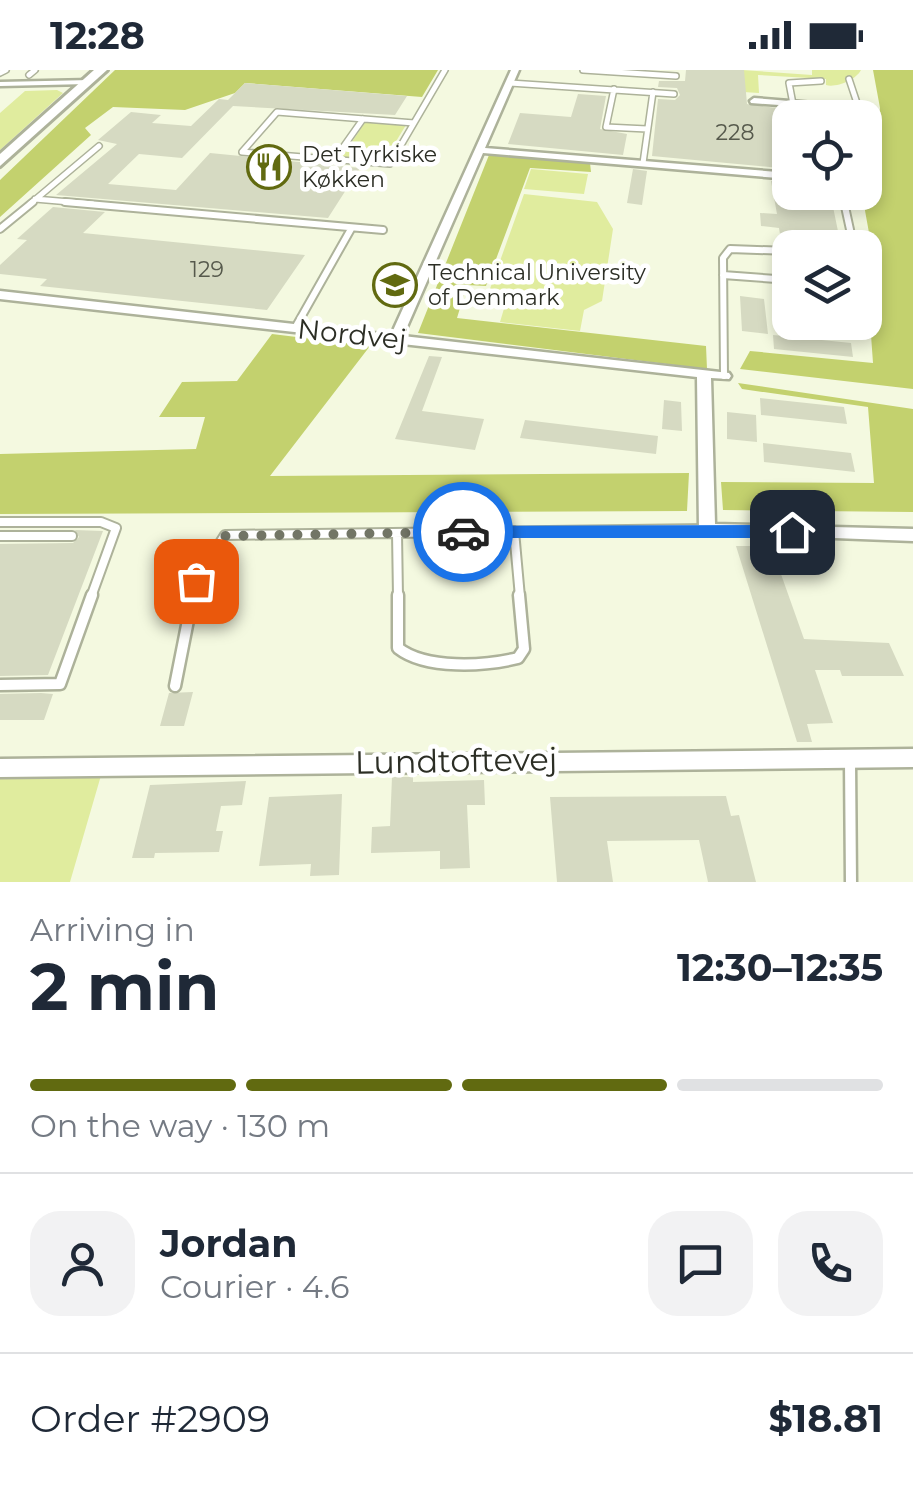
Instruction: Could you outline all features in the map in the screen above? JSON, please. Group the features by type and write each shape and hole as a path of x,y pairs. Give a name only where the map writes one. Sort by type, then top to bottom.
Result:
{"street":[{"path":"0,162 101,70"},
{"path":"395,339 516,70"},
{"path":"0,86 85,84"},
{"path":"754,101 772,102"},
{"path":"480,150 772,174"},
{"name":"Nordvej","path":"0,295 724,376"},
{"path":"704,373 707,530 913,535"},
{"name":"Lundtoftevej","path":"0,768 913,758"}],"lane":[{"path":"414,123 278,112 242,152 390,164 414,123 445,70"},
{"path":"583,70 676,76"},
{"path":"849,79 856,100"},
{"path":"792,100 789,83 822,81"},
{"path":"510,83 674,94"},
{"path":"614,90 606,126 647,130"},
{"path":"643,163 652,92"},
{"path":"334,160 363,119"},
{"path":"0,229 99,146"},
{"path":"35,198 383,230"},
{"path":"294,328 352,229"},
{"path":"724,376 724,258 730,248 772,250"},
{"path":"723,274 772,278"},
{"path":"0,522 101,522 116,528 60,684 0,685"},
{"path":"175,686 196,581 225,536 707,530"},
{"path":"398,533 398,648 402,654 427,661 506,660 518,658 524,649 514,531"},
{"path":"0,536 72,536"},
{"path":"850,757 851,882"}],"green space":[{"path":"115,70 438,70 422,97 245,83 235,93 185,110 113,107 85,128 91,135 0,217 0,180"},
{"path":"742,70 812,75 812,70 861,70 850,80 830,86 826,79 758,75 759,93 743,92"},
{"path":"873,70 913,70 913,389 740,369 750,351 873,363 871,340 882,340 882,230 869,230 865,210 882,210 882,100 879,100"},
{"path":"25,91 63,93 0,150 0,113"},
{"path":"366,121 406,125 384,161 341,158"},
{"path":"489,155 590,163 591,172 530,168 486,286 467,285 457,318 706,346 707,369 418,333"},
{"path":"531,169 588,174 584,194 524,189"},
{"path":"524,194 597,202 613,229 602,301 584,310 580,331 500,322 506,302 486,300"},
{"path":"272,334 370,346 270,476 689,473 687,511 0,514 0,454 196,449 205,417 159,417 182,382 237,381"},
{"path":"738,383 913,409 913,512 723,510 721,482 874,483 868,407 742,389"},
{"path":"102,772 70,882 0,882 0,773"}],"building":[{"path":"686,70 744,70 747,104 772,107 772,167 652,156 658,99 675,100 680,95 677,88 658,87 659,81 685,81"},
{"path":"245,83 407,96 395,115 233,106 182,158 139,154 108,184 176,190 210,153 360,168 328,218 56,195 117,144 98,140 131,112 161,115 152,123 191,126 219,99 228,100"},
{"path":"578,94 606,96 600,129 627,134 623,155 508,144 520,113 571,117"},
{"path":"633,169 647,171 642,205 627,203"},
{"path":"53,207 105,212 83,233 305,255 267,310 40,286 47,279 0,274 0,265 27,240 17,239"},
{"path":"776,210 834,210 838,230 779,230 761,226 760,213 777,214"},
{"path":"740,296 764,299 768,334 742,331"},
{"path":"773,340 822,340 851,343 853,357 774,349"},
{"path":"429,356 442,357 422,411 484,419 475,450 395,439"},
{"path":"760,398 844,407 847,424 761,415"},
{"path":"664,400 681,402 682,431 662,429"},
{"path":"727,412 756,415 757,442 727,439"},
{"path":"525,420 658,436 656,454 520,438"},
{"path":"763,443 851,453 855,472 764,462"},
{"path":"75,530 103,531 48,675 0,676 0,544 73,543 79,537"},
{"path":"736,546 771,546 804,639 889,643 904,676 842,676 840,670 815,670 833,723 807,724 812,742 797,742"},
{"path":"193,692 184,726 160,726 169,693"},
{"path":"0,694 53,694 44,720 0,720"},
{"path":"392,777 413,777 413,782 484,780 485,805 467,805 470,868 440,869 440,851 371,853 372,827 390,826"},
{"path":"246,781 242,805 221,806 216,831 223,831 219,852 155,853 154,858 132,858 150,785"},
{"path":"342,794 339,875 310,876 311,864 259,866 269,797"},
{"path":"726,796 731,816 739,815 756,882 708,882 699,840 607,841 613,882 557,882 550,797"}],"way so far":[{"path":"196,581 225,536 463,532"}],"place":[{"name":"Det Tyrkiske Køkken","path":"269,167"},
{"name":"Technical University of Denmark","path":"395,285"}],"route":[{"path":"463,532 792,532"}]}
